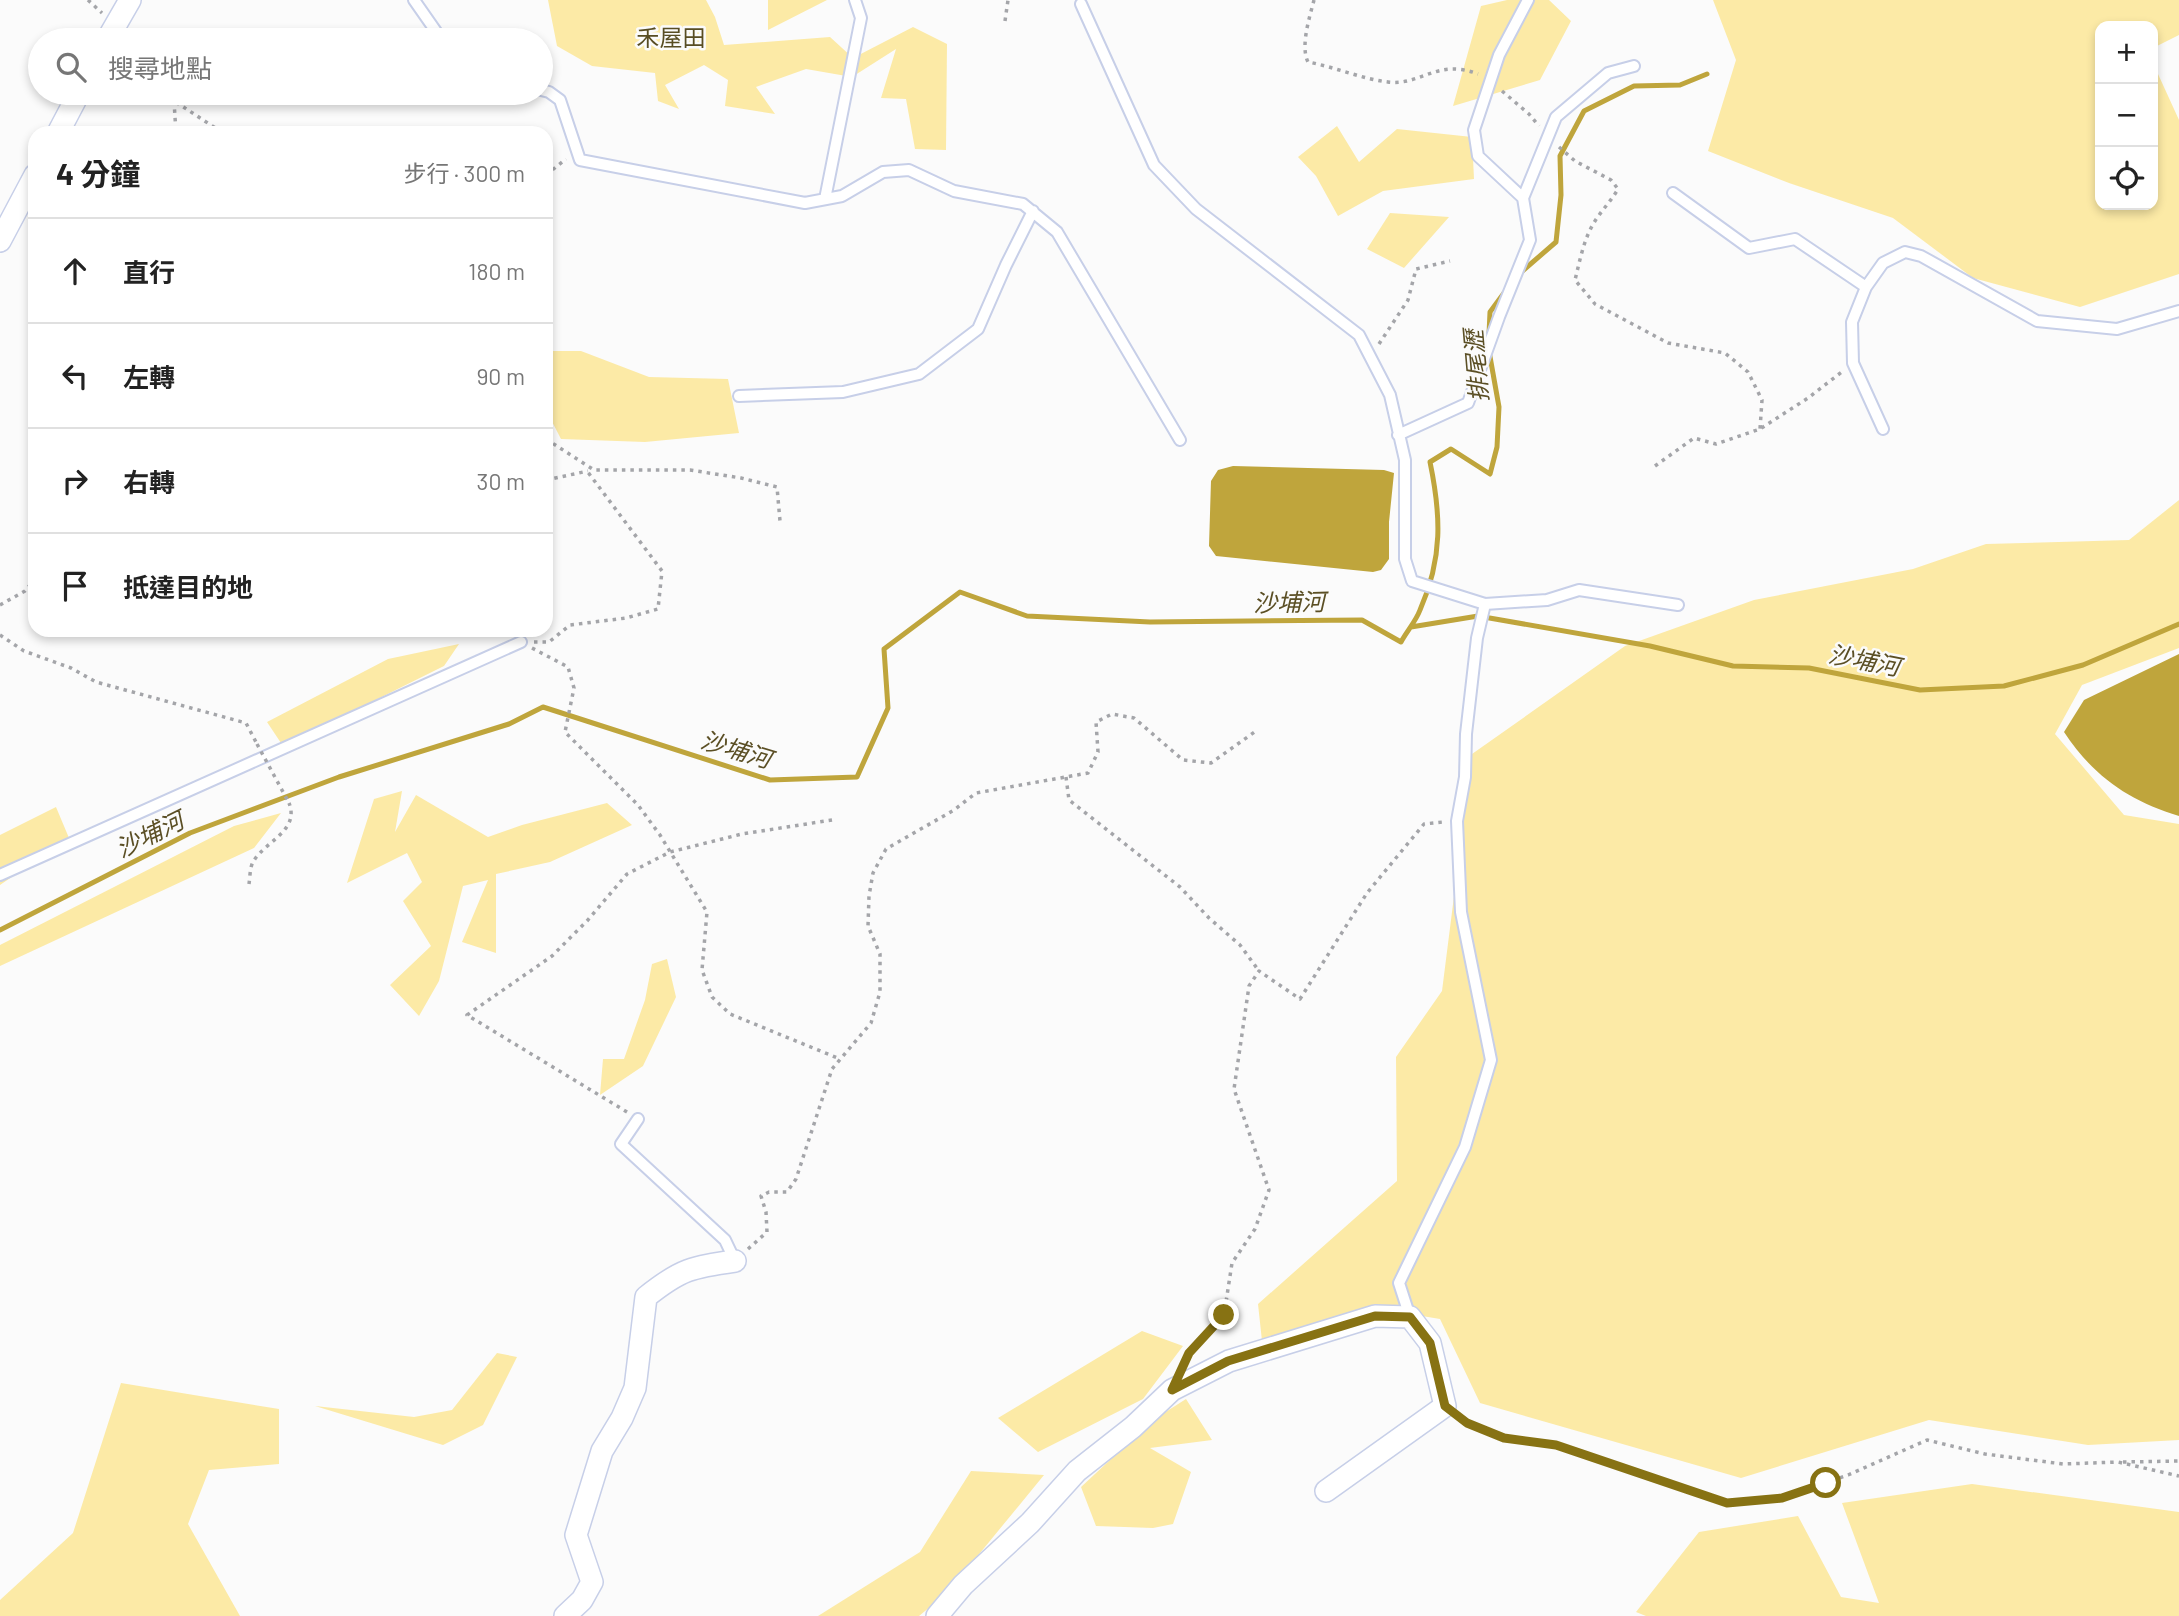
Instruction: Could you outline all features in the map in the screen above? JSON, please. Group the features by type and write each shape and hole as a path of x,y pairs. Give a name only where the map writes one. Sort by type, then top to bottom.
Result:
{"street":[{"path":"114,28 130,0"},
{"path":"62,126 73,105"},
{"path":"0,241 28,188"},
{"path":"565,1616 582,1600 592,1582 576,1535 602,1451 622,1418 635,1388 646,1297 671,1277 693,1266 735,1261"},
{"path":"937,1616 963,1585 1030,1523 1077,1471 1133,1427 1172,1390 1228,1361 1375,1316 1410,1317 1430,1343 1445,1406 1326,1491"}],"lane":[{"path":"414,0 434,28"},
{"path":"825,199 862,19 855,0"},
{"path":"1523,198 1478,156 1474,130 1499,55 1528,0"},
{"path":"1081,4 1154,165 1196,209 1359,335 1390,395 1405,460 1405,559 1412,581 1485,604 1547,600 1579,590 1678,606"},
{"path":"1398,435 1468,403 1530,240 1523,198 1556,117 1608,73 1634,66"},
{"path":"553,95 560,100 580,160 805,203 842,196 883,172 909,170 954,191 1023,204 1057,232 1180,440"},
{"path":"1673,194 1749,248 1795,239 1866,287"},
{"path":"739,396 843,392 919,374 978,330 1033,211"},
{"path":"1883,429 1853,363 1853,323 1866,287 1883,263 1905,252 1922,256 2037,321 2117,329 2179,311"},
{"path":"1410,1317 1399,1283 1465,1147 1491,1060 1461,912 1457,821 1465,777 1466,734 1485,604"},
{"path":"0,875 521,642"},
{"path":"638,1119 621,1144 725,1240 735,1261"}],"path":[{"path":"1005,22 1008,0"},
{"path":"1314,0 1307,39 1308,62 1390,82 1437,70 1463,68 1479,74 1529,114 1549,138 1575,161 1611,180 1618,189 1611,203 1595,221 1583,249 1575,280 1595,304 1668,343 1725,353 1748,372 1762,400 1760,429"},
{"path":"174,105 176,126"},
{"path":"180,105 212,126"},
{"path":"553,169 577,150"},
{"path":"1371,358 1408,300 1416,269 1450,261"},
{"path":"1655,466 1694,438 1716,444 1760,429 1808,398 1853,363"},
{"path":"553,444 594,470"},
{"path":"553,478 594,470 690,470 767,484 777,487 780,521"},
{"path":"521,642 549,642 570,625 626,618 658,609 662,571 587,471"},
{"path":"0,605 28,587"},
{"path":"0,635 23,651 71,668 96,682 246,723 293,812 288,826 253,862 249,884"},
{"path":"521,642 568,667 575,688 565,732 638,805 707,912 702,970 712,997 730,1014 840,1059"},
{"path":"735,1261 767,1232 766,1212 761,1196 768,1192 787,1192 796,1179 832,1069 871,1023 880,992 880,954 869,926 869,896 873,873 886,849 954,810 976,793 1088,773 1098,752 1096,722 1112,714 1134,718 1183,760 1211,763 1256,732"},
{"path":"1066,777 1069,800 1180,887 1209,918 1240,945 1259,971 1300,999 1367,893 1424,824 1457,821"},
{"path":"638,1119 467,1015 552,956 587,921 627,874 670,852 742,834 832,820"},
{"path":"1172,1390 1189,1353 1224,1315 1232,1263 1255,1229 1269,1191 1234,1089 1249,986 1259,971"},
{"path":"1445,1406 1467,1423 1504,1438 1556,1445 1727,1503 1782,1498 1847,1475 1927,1440 1985,1454 2063,1464 2179,1461"},
{"path":"2118,1462 2179,1476"}],"green space":[{"name":"禾屋田","path":"548,0 706,0 724,45 830,37 853,58 913,27 947,44 946,150 915,149 906,99 881,98 896,49 852,77 806,69 756,87 775,114 725,106 728,80 704,65 665,85 679,109 658,101 655,73 592,66 557,46"},
{"name":"禾屋田","path":"768,0 827,0 768,30"},
{"path":"1507,0 1549,0 1571,21 1540,80 1453,106 1481,6"},
{"path":"1713,0 2179,0 2179,35 2158,46 2158,21 2095,21 2095,210 2158,210 2158,74 2179,120 2179,274 2080,307 1973,278 1893,218 1789,183 1708,151 1736,60"},
{"path":"1337,126 1359,162 1397,129 1472,137 1474,179 1383,191 1338,216 1316,176 1298,157"},
{"path":"1390,213 1449,217 1404,268 1367,249"},
{"path":"553,351 581,351 649,377 728,379 739,433 645,442 561,439 553,424"},
{"path":"2179,500 2179,648 2082,685 2055,734 2124,815 2179,824 2179,1440 2088,1445 1929,1420 1741,1478 1480,1403 1440,1319 1368,1307 1262,1341 1258,1304 1397,1181 1396,1057 1442,991 1472,754 1625,646 1754,600 1913,569 1986,544 2129,540"},
{"path":"459,644 444,666 283,746 267,722 388,659"},
{"path":"402,791 395,832 416,795 488,837 522,825 607,803 632,825 550,862 496,874 496,953 462,942 488,880 463,886 439,981 419,1016 390,985 431,946 403,901 422,882 407,853 347,883 374,799"},
{"path":"56,807 69,838 0,885 0,835"},
{"path":"281,813 254,848 0,966 0,945 234,826"},
{"path":"667,959 676,997 643,1066 600,1095 603,1059 624,1059 645,1000 652,964"},
{"path":"1142,1331 1183,1346 1143,1399 1038,1452 998,1418"},
{"path":"497,1353 517,1357 483,1425 443,1445 315,1406 414,1417 452,1410"},
{"path":"121,1383 279,1409 279,1464 209,1470 188,1524 240,1616 0,1616 0,1600 73,1533"},
{"path":"1186,1399 1212,1440 1150,1448 1191,1472 1173,1524 1153,1528 1096,1526 1081,1487 1153,1420"},
{"path":"971,1471 1044,1475 948,1592 919,1616 818,1616 920,1552"},
{"path":"1972,1484 2179,1512 2179,1616 1646,1616 1636,1612 1699,1532 1798,1516 1841,1597 1879,1603 1842,1503"}],"shaded area":[{"path":"1233,466 1384,470 1394,473 1389,522 1389,559 1381,570 1373,572 1216,556 1209,546 1211,481 1218,470"},
{"path":"2179,654 2179,816 2144,803 2114,785 2087,762 2064,732 2084,700"}],"waterway":[{"name":"排尾瀝","path":"1519,274 1556,242 1561,195 1560,156 1584,111 1634,86 1680,85 1707,74"},
{"name":"排尾瀝","path":"1489,334 1490,312 1504,293"},
{"name":"沙埔河","path":"0,930 190,833 339,777 509,724 543,707 770,780 857,777 888,708 884,649 960,592 1027,616 1150,622 1362,620 1401,642 1420,610 1436,554 1438,518 1430,462 1451,449 1490,474 1497,447 1499,407 1489,351"},
{"name":"沙埔河","path":"1411,627 1478,616 1650,646 1733,666 1809,668 1920,690 2004,686 2083,665 2179,624"}],"route":[{"path":"1224,1315 1189,1353 1172,1390 1228,1361 1375,1316 1410,1317 1430,1343 1445,1406 1467,1423 1504,1438 1556,1445 1727,1503 1782,1498 1826,1483"}]}
